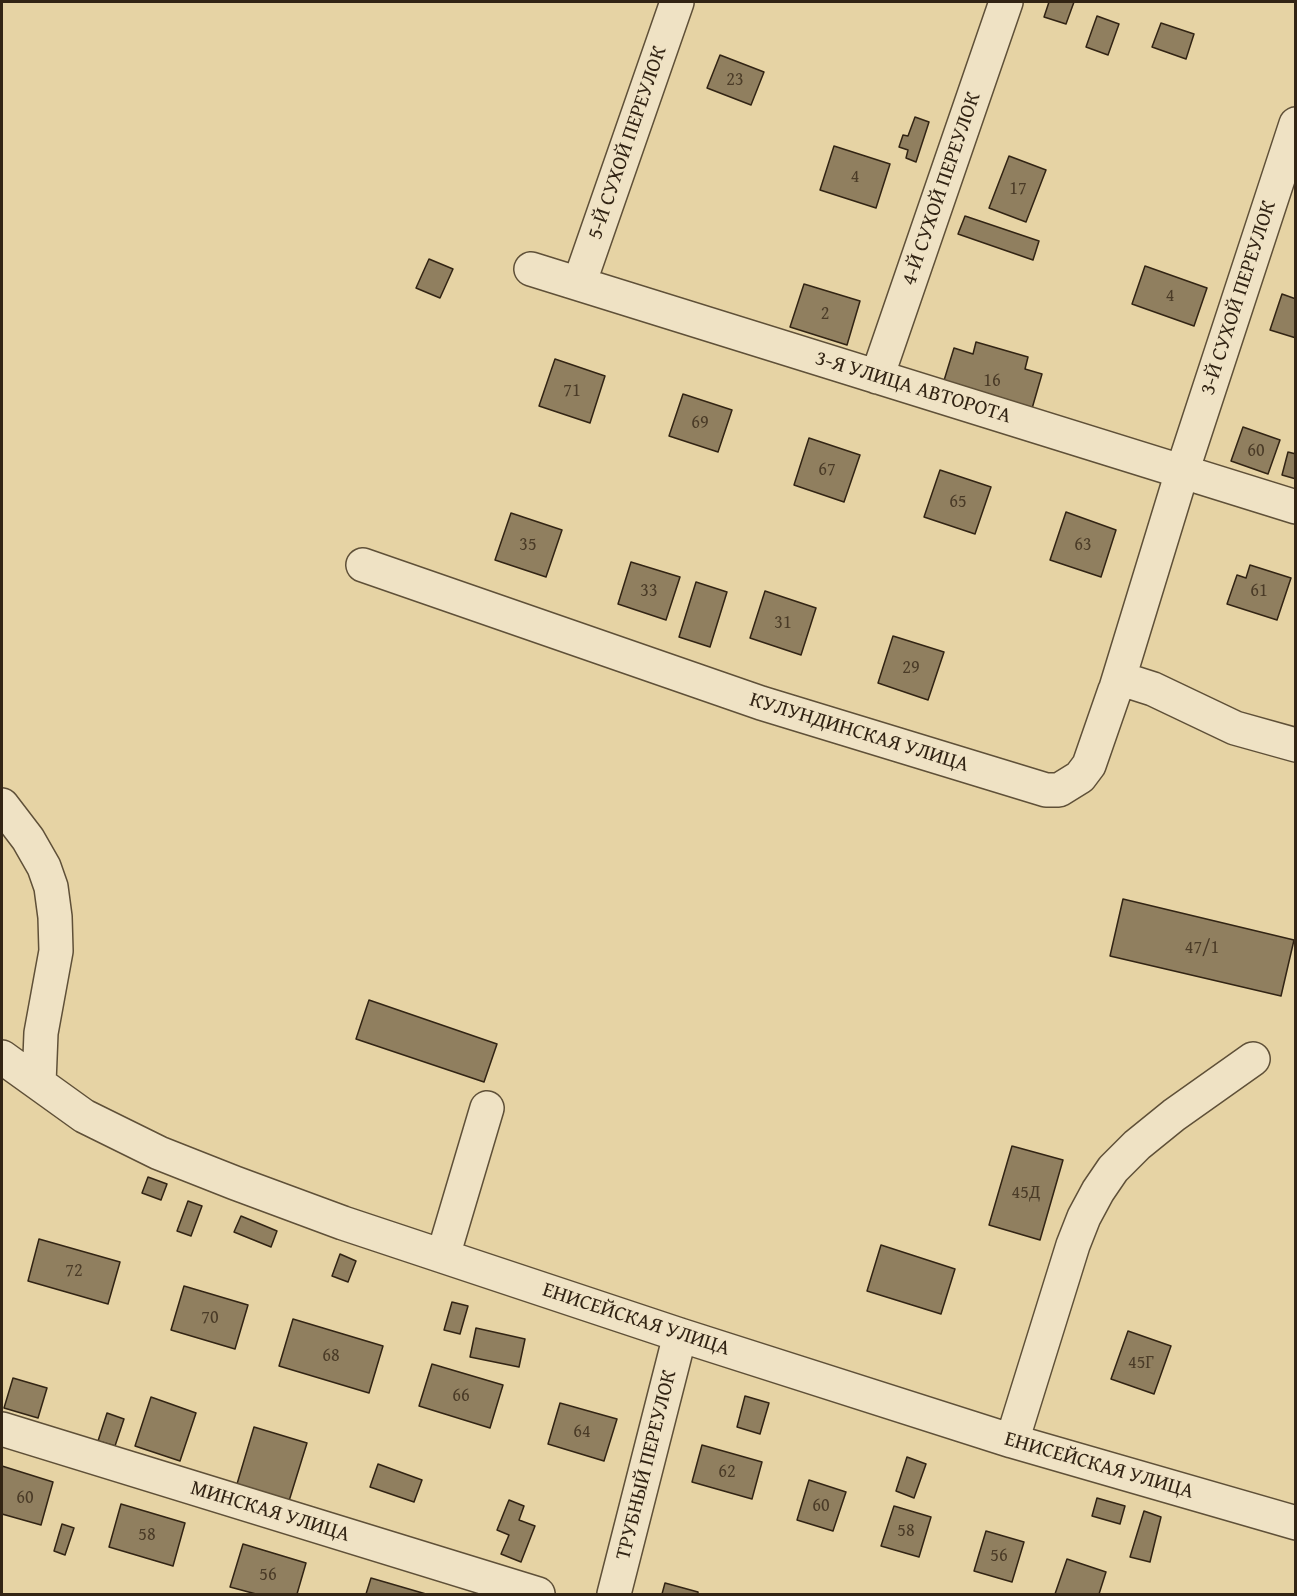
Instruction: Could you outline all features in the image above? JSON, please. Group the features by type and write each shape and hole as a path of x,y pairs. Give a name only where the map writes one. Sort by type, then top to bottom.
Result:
{"street":[{"name":"5-Й СУХОЙ ПЕРЕУЛОК","path":"579,284 677,2"},
{"name":"4-Й СУХОЙ ПЕРЕУЛОК","path":"877,377 1006,2"},
{"name":"3-Й СУХОЙ ПЕРЕУЛОК","path":"1115,691 1182,472 1296,124"},
{"name":"3-Я УЛИЦА АВТОРОТА","path":"531,269 1296,507"},
{"name":"КУЛУНДИНСКАЯ УЛИЦА","path":"363,565 761,703 1046,790 1059,790 1080,777 1089,765 1115,691"},
{"path":"1115,691 1124,682 1133,681 1234,728 1296,745"},
{"path":"2,805 28,839 44,867 51,888 54,908 56,951 41,1033 39,1083"},
{"name":"ЕНИСЕЙСКАЯ УЛИЦА","path":"2,1057 84,1116 159,1153 257,1191 442,1256 680,1335 1012,1441 1296,1523"},
{"path":"1012,1441 1073,1245 1098,1191 1113,1169 1137,1145 1174,1115 1253,1059"},
{"path":"442,1256 487,1108"},
{"name":"ТРУБНЫЙ ПЕРЕУЛОК","path":"614,1594 680,1335"},
{"name":"МИНСКАЯ УЛИЦА","path":"2,1429 538,1594"}],"building":[{"path":"1049,2 1074,2 1066,24 1044,17"},
{"path":"1097,16 1119,24 1108,55 1086,47"},
{"path":"1161,23 1194,34 1186,59 1152,47"},
{"path":"720,55 764,72 751,105 707,88"},
{"path":"915,117 929,122 916,162 906,158 908,150 899,147 903,135 908,136"},
{"path":"834,146 890,164 876,208 820,190"},
{"path":"1009,156 1046,170 1026,222 989,208"},
{"path":"965,216 1039,241 1033,260 958,234"},
{"path":"429,259 453,269 440,298 416,288"},
{"path":"1145,266 1207,288 1194,326 1132,304"},
{"path":"804,284 860,301 847,345 790,327"},
{"path":"1282,294 1296,299 1296,338 1270,330"},
{"path":"976,342 1028,357 1025,369 1042,374 1031,412 942,387 954,348 973,354"},
{"path":"555,359 605,376 590,423 539,406"},
{"path":"683,394 732,410 718,452 669,436"},
{"path":"1243,427 1280,440 1268,474 1231,461"},
{"path":"809,438 860,455 844,502 794,485"},
{"path":"1288,452 1296,454 1296,479 1282,475"},
{"path":"940,470 991,487 975,534 924,517"},
{"path":"1066,512 1116,530 1101,577 1050,560"},
{"path":"511,513 562,530 546,577 495,560"},
{"path":"631,562 680,577 666,620 618,604"},
{"path":"1250,565 1291,578 1277,620 1227,604 1237,575 1246,578"},
{"path":"696,582 727,592 710,647 679,637"},
{"path":"765,591 816,608 801,655 750,638"},
{"path":"893,636 944,652 928,700 878,683"},
{"path":"1123,899 1294,940 1281,996 1110,956"},
{"path":"369,1000 497,1044 484,1082 356,1039"},
{"path":"1012,1146 1063,1160 1040,1240 989,1225"},
{"path":"148,1177 167,1184 161,1200 142,1193"},
{"path":"188,1201 202,1206 191,1236 177,1231"},
{"path":"241,1216 277,1231 271,1247 234,1232"},
{"path":"39,1239 120,1262 108,1304 28,1281"},
{"path":"881,1245 955,1269 941,1314 867,1291"},
{"path":"340,1254 356,1261 348,1282 332,1276"},
{"path":"184,1286 248,1305 235,1349 171,1330"},
{"path":"452,1302 468,1306 460,1334 444,1330"},
{"path":"293,1319 383,1346 369,1393 279,1366"},
{"path":"476,1328 525,1339 519,1367 470,1357"},
{"path":"1128,1331 1171,1346 1154,1394 1111,1379"},
{"path":"432,1364 503,1385 490,1428 419,1406"},
{"path":"13,1378 47,1388 38,1418 4,1408"},
{"path":"745,1396 769,1403 760,1434 737,1427"},
{"path":"151,1397 196,1413 180,1461 135,1446"},
{"path":"560,1403 617,1419 604,1461 548,1444"},
{"path":"107,1413 124,1419 115,1446 98,1441"},
{"path":"254,1427 307,1443 289,1501 237,1484"},
{"path":"702,1445 762,1462 752,1499 692,1482"},
{"path":"907,1457 926,1464 914,1498 896,1491"},
{"path":"378,1464 422,1480 414,1502 370,1487"},
{"path":"2,1466 53,1482 41,1525 2,1514"},
{"path":"809,1480 846,1492 833,1531 797,1520"},
{"path":"1097,1498 1125,1506 1120,1524 1092,1516"},
{"path":"509,1500 524,1506 519,1520 535,1526 521,1562 501,1554 509,1535 497,1530"},
{"path":"121,1504 185,1523 173,1566 109,1547"},
{"path":"894,1506 931,1517 919,1557 881,1546"},
{"path":"1144,1511 1161,1517 1150,1562 1130,1557"},
{"path":"62,1524 74,1528 65,1555 54,1551"},
{"path":"986,1531 1024,1542 1012,1582 974,1571"},
{"path":"243,1544 306,1563 297,1594 256,1594 230,1587"},
{"path":"1067,1559 1106,1572 1099,1594 1055,1594"},
{"path":"371,1578 426,1594 366,1594"},
{"path":"665,1583 698,1592 698,1594 662,1594"}]}
